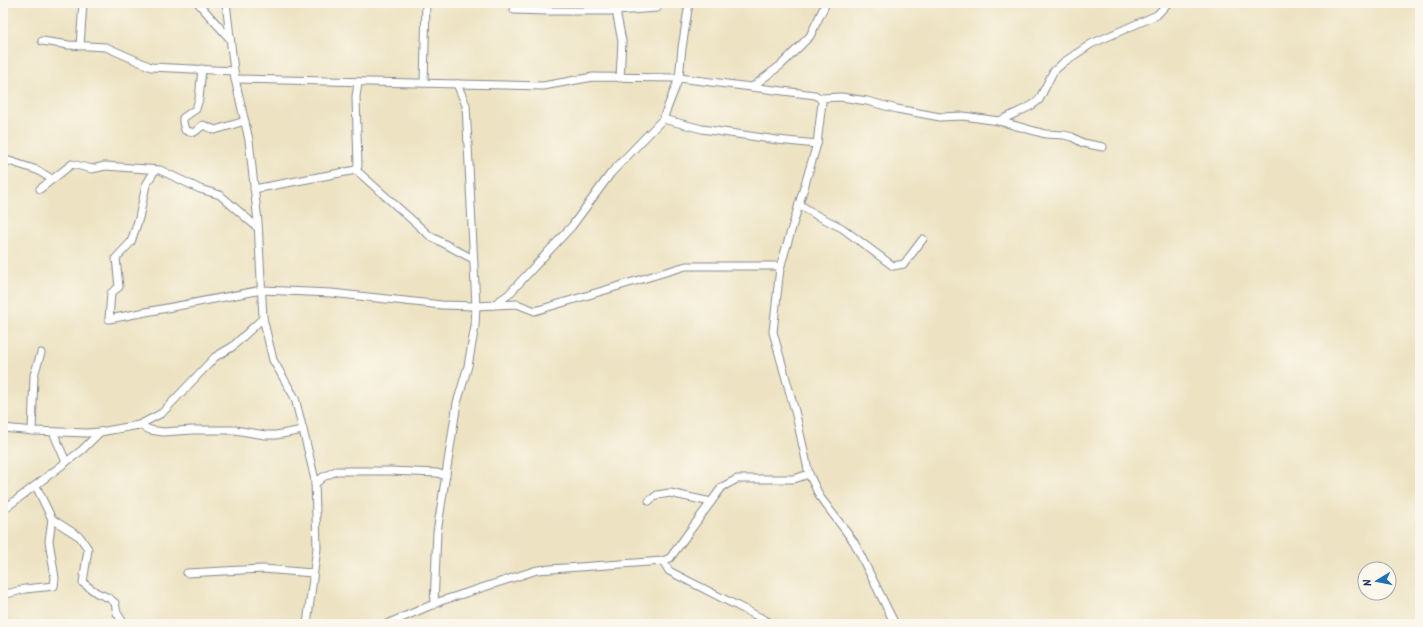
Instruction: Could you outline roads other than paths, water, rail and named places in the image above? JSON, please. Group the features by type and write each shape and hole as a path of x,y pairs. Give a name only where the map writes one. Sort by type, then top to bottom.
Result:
{"street":[{"path":"80,46 84,3"},
{"path":"198,3 230,39"},
{"path":"226,3 235,75 249,140 258,228 263,318 272,360 294,398 315,484 317,548 307,624"},
{"path":"424,83 426,3"},
{"path":"492,305 508,295 572,226 612,173 663,119 679,78 689,3"},
{"path":"752,87 781,65 810,36 826,3"},
{"path":"999,121 1032,106 1039,100 1053,72 1064,62 1091,44 1157,15 1168,3"},
{"path":"514,10 616,11 657,8"},
{"path":"616,11 622,41 620,78"},
{"path":"42,41 80,46 106,47 151,67 202,69 235,75 358,82 543,86 593,77 679,78 815,95 820,98 841,97 867,101 897,109 940,117 963,116 999,121 1045,134 1064,134 1083,143 1103,147"},
{"path":"202,69 201,95 196,109 184,118 183,122 185,130 194,133 197,132 203,125 215,130 245,121"},
{"path":"356,170 358,166 356,97 358,82"},
{"path":"434,605 437,532 458,403 468,366 476,306 466,105 457,84"},
{"path":"820,98 822,102 817,144 781,266 773,332 796,415 809,474 820,497 854,542 895,624"},
{"path":"663,119 702,129 777,140 817,144"},
{"path":"3,159 37,170 52,179"},
{"path":"40,189 72,164 92,169 105,166 160,170 200,189 220,195 258,228"},
{"path":"155,170 146,185 139,218 131,242 116,258 119,287 111,293 109,319 262,290 331,293 442,305 476,306 516,304 535,311 686,266 781,266"},
{"path":"254,189 356,170"},
{"path":"356,170 430,236 474,259"},
{"path":"799,204 816,215 842,228 893,266 904,264 924,239"},
{"path":"3,428 53,432 100,432 139,424 162,413 215,357 232,347 263,318"},
{"path":"32,431 34,375 41,353"},
{"path":"139,424 150,430 163,432 192,430 236,430 265,435 276,435 303,430"},
{"path":"53,432 66,462"},
{"path":"3,510 66,462 100,432"},
{"path":"315,484 323,477 336,471 437,473 446,476"},
{"path":"387,624 442,601 537,570 663,561 670,558 722,487 737,479 794,479 809,474"},
{"path":"36,486 52,519 80,537 88,549 83,583 116,603 117,613 124,624"},
{"path":"649,501 657,495 670,492 711,502"},
{"path":"3,596 25,589 54,586 56,578 49,541 52,519"},
{"path":"663,561 669,571 772,624"},
{"path":"187,573 263,569 313,573"}]}
